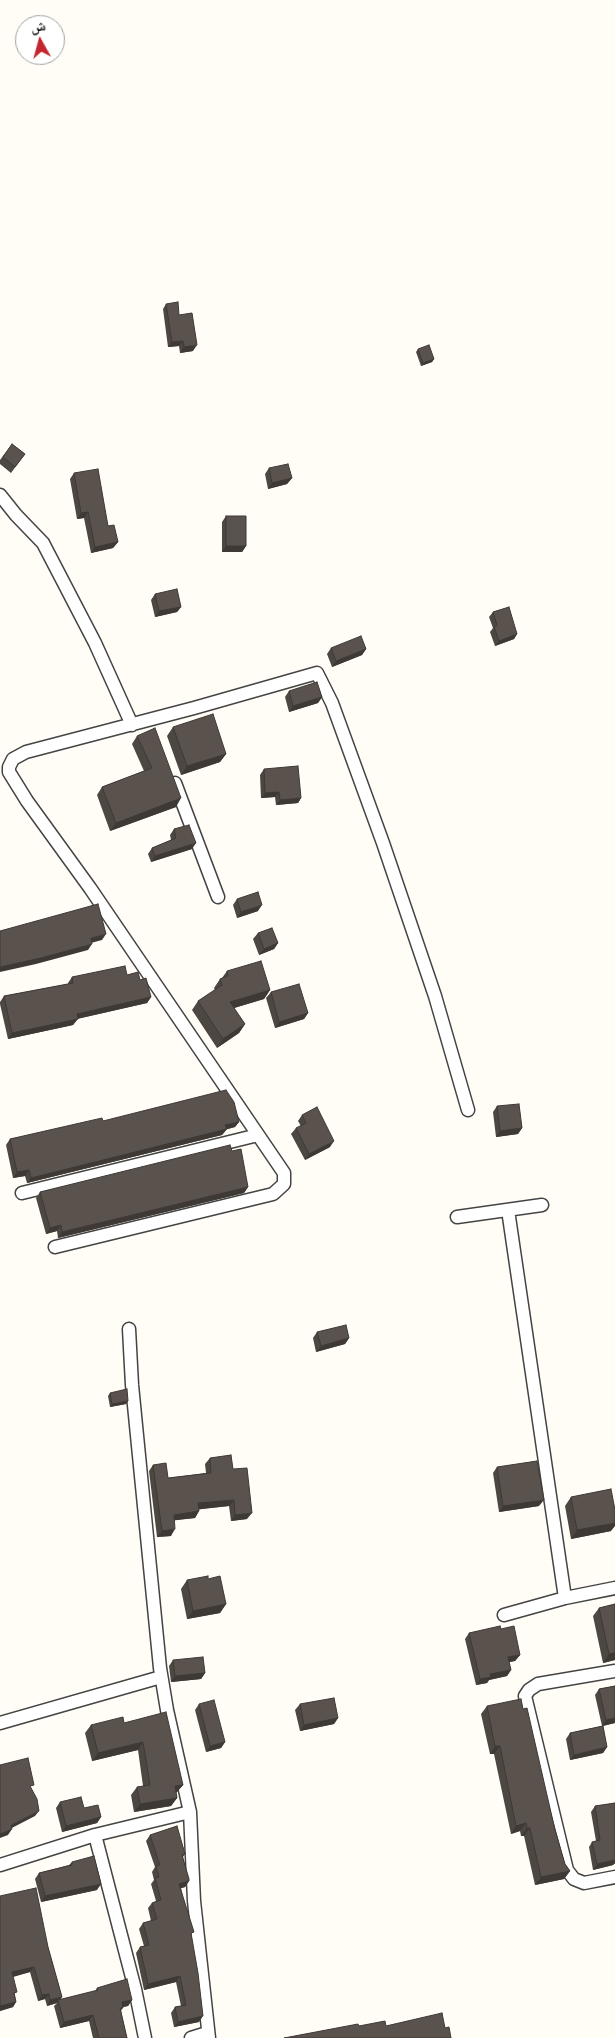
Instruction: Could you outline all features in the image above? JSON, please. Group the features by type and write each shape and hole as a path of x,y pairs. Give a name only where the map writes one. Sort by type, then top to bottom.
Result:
{"street":[{"path":"0,495 43,543 95,643 132,725"},
{"path":"55,1246 273,1194 284,1184 284,1173 90,888 27,801 9,772 13,759 19,754 132,725 153,724 318,673 332,703 386,852 435,996 468,1110"},
{"path":"169,766 218,897"},
{"path":"22,1193 258,1135"},
{"path":"457,1217 542,1205"},
{"path":"508,1210 565,1598"},
{"path":"129,1330 132,1384 161,1677 190,1812 194,1901 208,2036 191,2038"},
{"path":"504,1615 565,1598 615,1588"},
{"path":"615,1671 538,1684 529,1690 526,1696 567,1870 574,1880 584,1883 615,1876"},
{"path":"0,1723 161,1677"},
{"path":"0,1865 95,1835 190,1812"},
{"path":"95,1835 135,1989 145,2038"}],"building":[{"path":"178,302 179,315 192,313 197,345 184,347 183,341 172,342 166,304"},
{"path":"429,345 434,359 423,363 418,349"},
{"path":"12,444 25,454 15,467 3,457"},
{"path":"288,464 292,478 272,483 269,468"},
{"path":"98,469 108,526 114,525 118,542 95,547 88,512 81,513 74,473"},
{"path":"226,516 246,516 246,546 226,546"},
{"path":"177,589 181,607 159,611 155,594"},
{"path":"509,607 517,634 499,641 494,627 497,625 493,612"},
{"path":"361,636 366,649 336,661 331,648"},
{"path":"317,682 322,697 293,706 289,691"},
{"path":"213,714 226,754 187,766 173,727"},
{"path":"155,728 181,798 116,823 102,787 152,768 137,736"},
{"path":"298,766 301,798 280,800 279,792 265,793 264,769"},
{"path":"189,825 196,843 155,856 152,848 176,838 174,829"},
{"path":"258,892 262,905 241,912 237,899"},
{"path":"98,904 106,934 91,938 92,944 0,967 0,931"},
{"path":"272,928 278,943 264,949 258,933"},
{"path":"261,961 270,990 230,1002 245,1024 223,1039 198,1001 222,985 220,979 228,976 227,971"},
{"path":"125,966 127,975 138,972 140,980 146,978 151,997 77,1014 78,1019 12,1033 4,996 73,983 72,977"},
{"path":"299,984 308,1013 279,1022 271,992"},
{"path":"226,1090 234,1102 239,1122 225,1125 227,1129 31,1178 29,1170 17,1172 10,1139 102,1118 103,1121"},
{"path":"519,1104 522,1128 500,1131 497,1106"},
{"path":"317,1107 334,1141 309,1154 296,1128 306,1123 302,1115"},
{"path":"230,1145 232,1151 241,1149 248,1187 62,1232 61,1225 50,1228 40,1192"},
{"path":"346,1325 349,1338 321,1346 317,1332"},
{"path":"127,1389 128,1401 112,1404 110,1393"},
{"path":"231,1455 233,1469 247,1468 252,1513 235,1515 234,1500 198,1503 199,1511 174,1515 175,1529 162,1531 153,1465 166,1463 168,1478 211,1473 210,1458"},
{"path":"537,1461 544,1500 503,1506 497,1467"},
{"path":"611,1489 615,1510 615,1523 577,1530 571,1497"},
{"path":"208,1576 208,1579 220,1576 226,1604 193,1611 187,1580"},
{"path":"615,1604 615,1653 609,1654 599,1608"},
{"path":"500,1626 501,1629 514,1626 520,1655 508,1657 511,1670 490,1674 491,1677 480,1679 469,1633"},
{"path":"203,1657 205,1673 175,1676 173,1660"},
{"path":"615,1686 615,1718 606,1720 599,1689"},
{"path":"334,1698 338,1718 304,1725 300,1704"},
{"path":"521,1699 523,1709 527,1708 555,1830 565,1864 570,1871 541,1877 530,1828 527,1828 526,1823 516,1826 500,1746 495,1746 487,1706"},
{"path":"214,1700 225,1742 210,1746 199,1704"},
{"path":"166,1712 183,1785 175,1786 177,1798 140,1804 137,1787 150,1785 143,1742 98,1753 91,1725 123,1717 124,1723"},
{"path":"603,1726 607,1747 574,1755 570,1733"},
{"path":"28,1758 34,1785 30,1786 37,1799 39,1811 11,1825 12,1829 0,1834 0,1765"},
{"path":"81,1797 84,1808 98,1805 101,1817 66,1826 60,1802"},
{"path":"615,1803 615,1860 597,1864 592,1842 600,1840 595,1806"},
{"path":"177,1826 185,1854 182,1855 189,1879 189,1881 179,1884 194,1932 191,1933 203,2016 178,2022 175,2007 186,2005 180,1976 148,1984 140,1947 149,1945 143,1923 157,1919 152,1903 161,1900 155,1878 159,1877 156,1866 160,1865 150,1835"},
{"path":"94,1856 101,1884 45,1896 39,1873 72,1865 72,1862"},
{"path":"36,1888 48,1947 62,1997 50,2000 49,1994 42,1995 34,1967 12,1972 17,1992 14,1993 16,2002 0,2006 0,1896"},
{"path":"127,1979 132,2000 122,2002 123,2008 120,2008 127,2038 99,2038 93,2015 64,2022 58,2000 98,1990 97,1988"},
{"path":"442,2013 445,2028 449,2027 451,2038 284,2038 358,2024 359,2026 385,2021 386,2026"}]}
